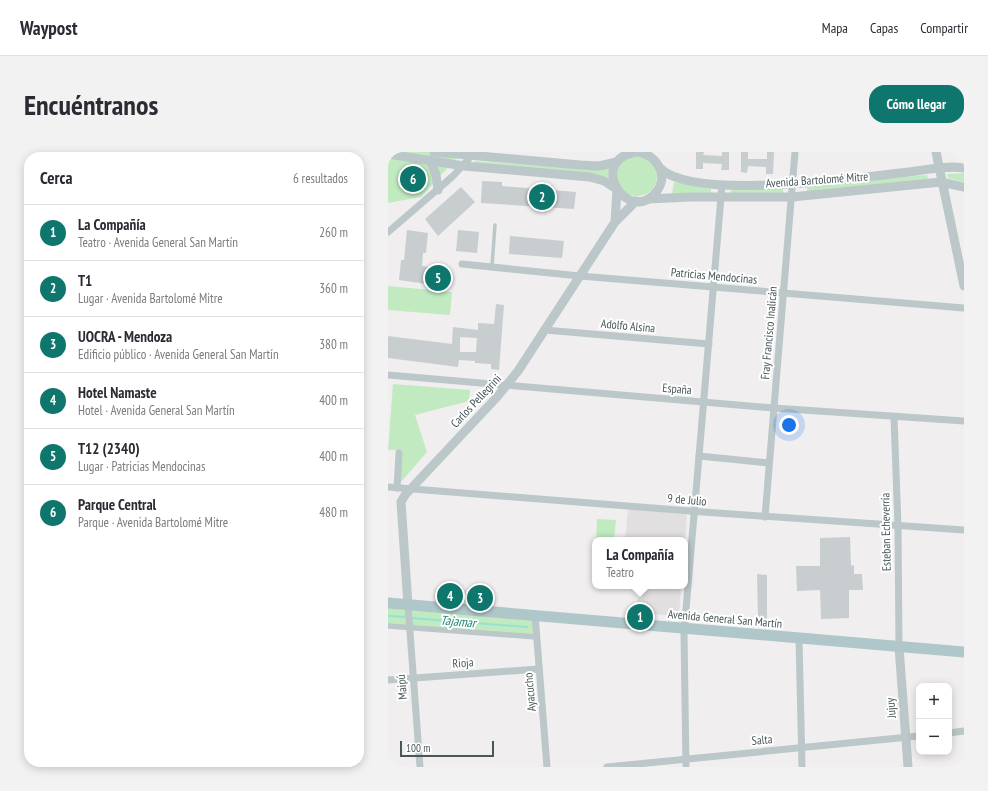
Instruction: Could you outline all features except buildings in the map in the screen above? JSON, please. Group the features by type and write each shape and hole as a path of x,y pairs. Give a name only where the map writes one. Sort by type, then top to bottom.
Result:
{"main road":[{"name":"Avenida General San Martín","path":"388,603 964,652"}],"street":[{"path":"434,152 474,154 593,166 617,162"},
{"path":"616,189 613,175 617,162 623,156 634,152 645,153 658,165"},
{"path":"388,154 464,166 590,177 604,181 627,199 636,201 653,195 660,184 656,152"},
{"name":"Fray Francisco Inalicán","path":"765,517 795,152"},
{"path":"936,152 938,169 964,286"},
{"path":"388,232 438,190 464,166 474,154"},
{"path":"430,160 436,175 438,190"},
{"name":"Avenida Bartolomé Mitre","path":"658,165 672,177 722,185 793,184 963,167"},
{"name":"Avenida Bartolomé Mitre","path":"648,198 792,196 941,182 964,187"},
{"path":"686,767 685,628 722,185"},
{"name":"Carlos Pellegrini","path":"614,222 616,189"},
{"name":"Carlos Pellegrini","path":"408,605 402,502 409,489 507,386 545,330 614,222 636,201"},
{"name":"Patricias Mendocinas","path":"462,264 580,276 964,308"},
{"name":"Adolfo Alsina","path":"545,330 709,344"},
{"name":"España","path":"388,375 774,408 964,421"},
{"name":"Esteban Echeverría","path":"894,417 898,526 899,647"},
{"path":"388,487 397,488 399,454"},
{"path":"699,456 769,462"},
{"name":"9 de Julio","path":"397,488 694,512 964,530"},
{"name":"Maipú","path":"408,605 420,767"},
{"name":"Ayacucho","path":"535,615 547,767"},
{"path":"388,626 537,637"},
{"path":"799,639 802,767"},
{"name":"Jujuy","path":"899,647 908,767"},
{"name":"Rioja","path":"388,680 539,668"},
{"path":"952,732 964,731"},
{"name":"Salta","path":"607,767 916,736"}],"lane":[{"path":"492,268 495,225"}],"shaded area":[{"path":"628,509 687,514 685,537 625,537"},
{"path":"639,589 681,589 679,616 637,613"}],"green space":[{"path":"388,152 462,152 421,197 388,203"},
{"path":"637,156 645,158 651,162 655,168 657,176 655,184 651,190 645,194 637,196 629,194 623,190 619,184 617,176 619,168 623,162 629,158"},
{"path":"475,161 588,169 609,167 608,178 593,174 474,163"},
{"path":"964,173 964,182 948,178 947,174"},
{"path":"927,175 928,179 807,192 807,186"},
{"path":"674,182 711,189 711,193 672,194"},
{"path":"783,188 783,193 731,193 731,189"},
{"path":"388,286 452,292 450,315 388,310"},
{"path":"393,384 470,390 469,401 415,415 427,452 400,483 402,450 388,450"},
{"path":"597,519 616,520 614,537 596,537"},
{"path":"388,603 535,615 537,637 388,626"}],"waterway":[{"name":"Tajamar","path":"388,616 407,617"},
{"name":"Tajamar","path":"411,618 527,627"}],"place":[{"name":"Parque Central","path":"413,179"},
{"name":"T1","path":"542,197"},
{"name":"T12 (2340)","path":"438,278"},
{"name":"Hotel Namaste","path":"450,596"},
{"name":"UOCRA - Mendoza","path":"480,598"},
{"name":"La Compañía","path":"640,617"}]}
